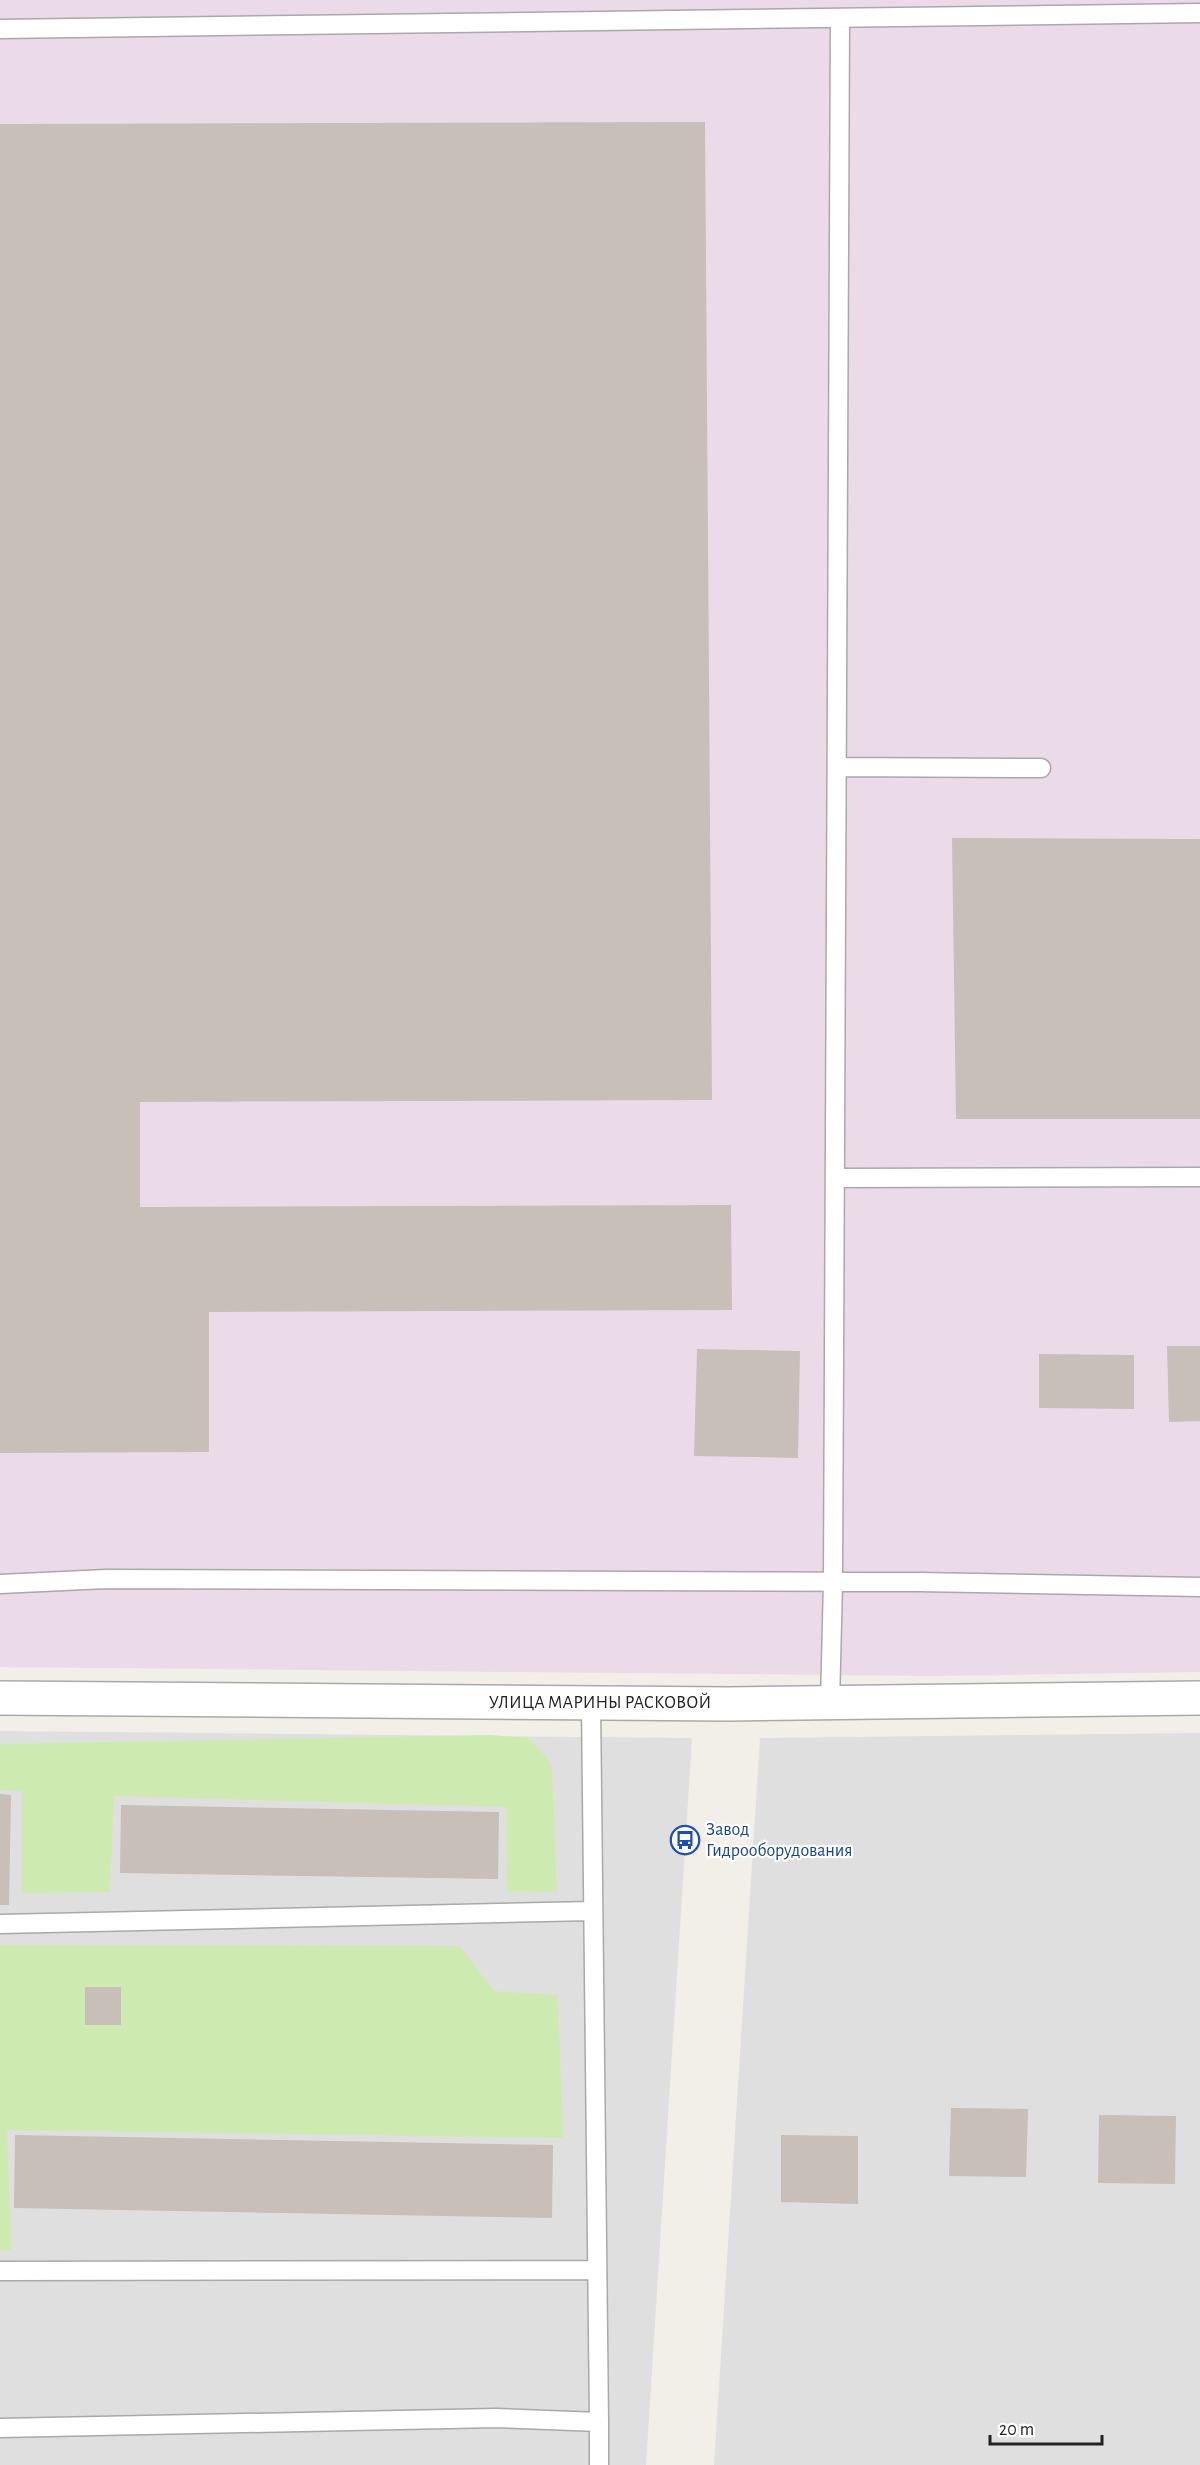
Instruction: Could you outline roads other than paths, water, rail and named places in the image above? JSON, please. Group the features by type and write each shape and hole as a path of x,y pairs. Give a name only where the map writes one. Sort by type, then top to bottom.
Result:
{"street":[{"name":"УЛИЦА МАРИНЫ РАСКОВОЙ","path":"0,1698 830,1703 1200,1698"}],"lane":[{"path":"0,29 1200,13"},
{"path":"830,1703 833,1582 840,18"},
{"path":"837,767 1041,768"},
{"path":"835,1178 1200,1177"},
{"path":"0,1584 106,1579 833,1582 1200,1587"},
{"path":"591,1703 599,2465"},
{"path":"0,1924 593,1911"},
{"path":"0,2271 597,2270"},
{"path":"0,2428 496,2418 598,2422"}],"place":[{"name":"Завод Гидрооборудования","path":"685,1840"}]}
